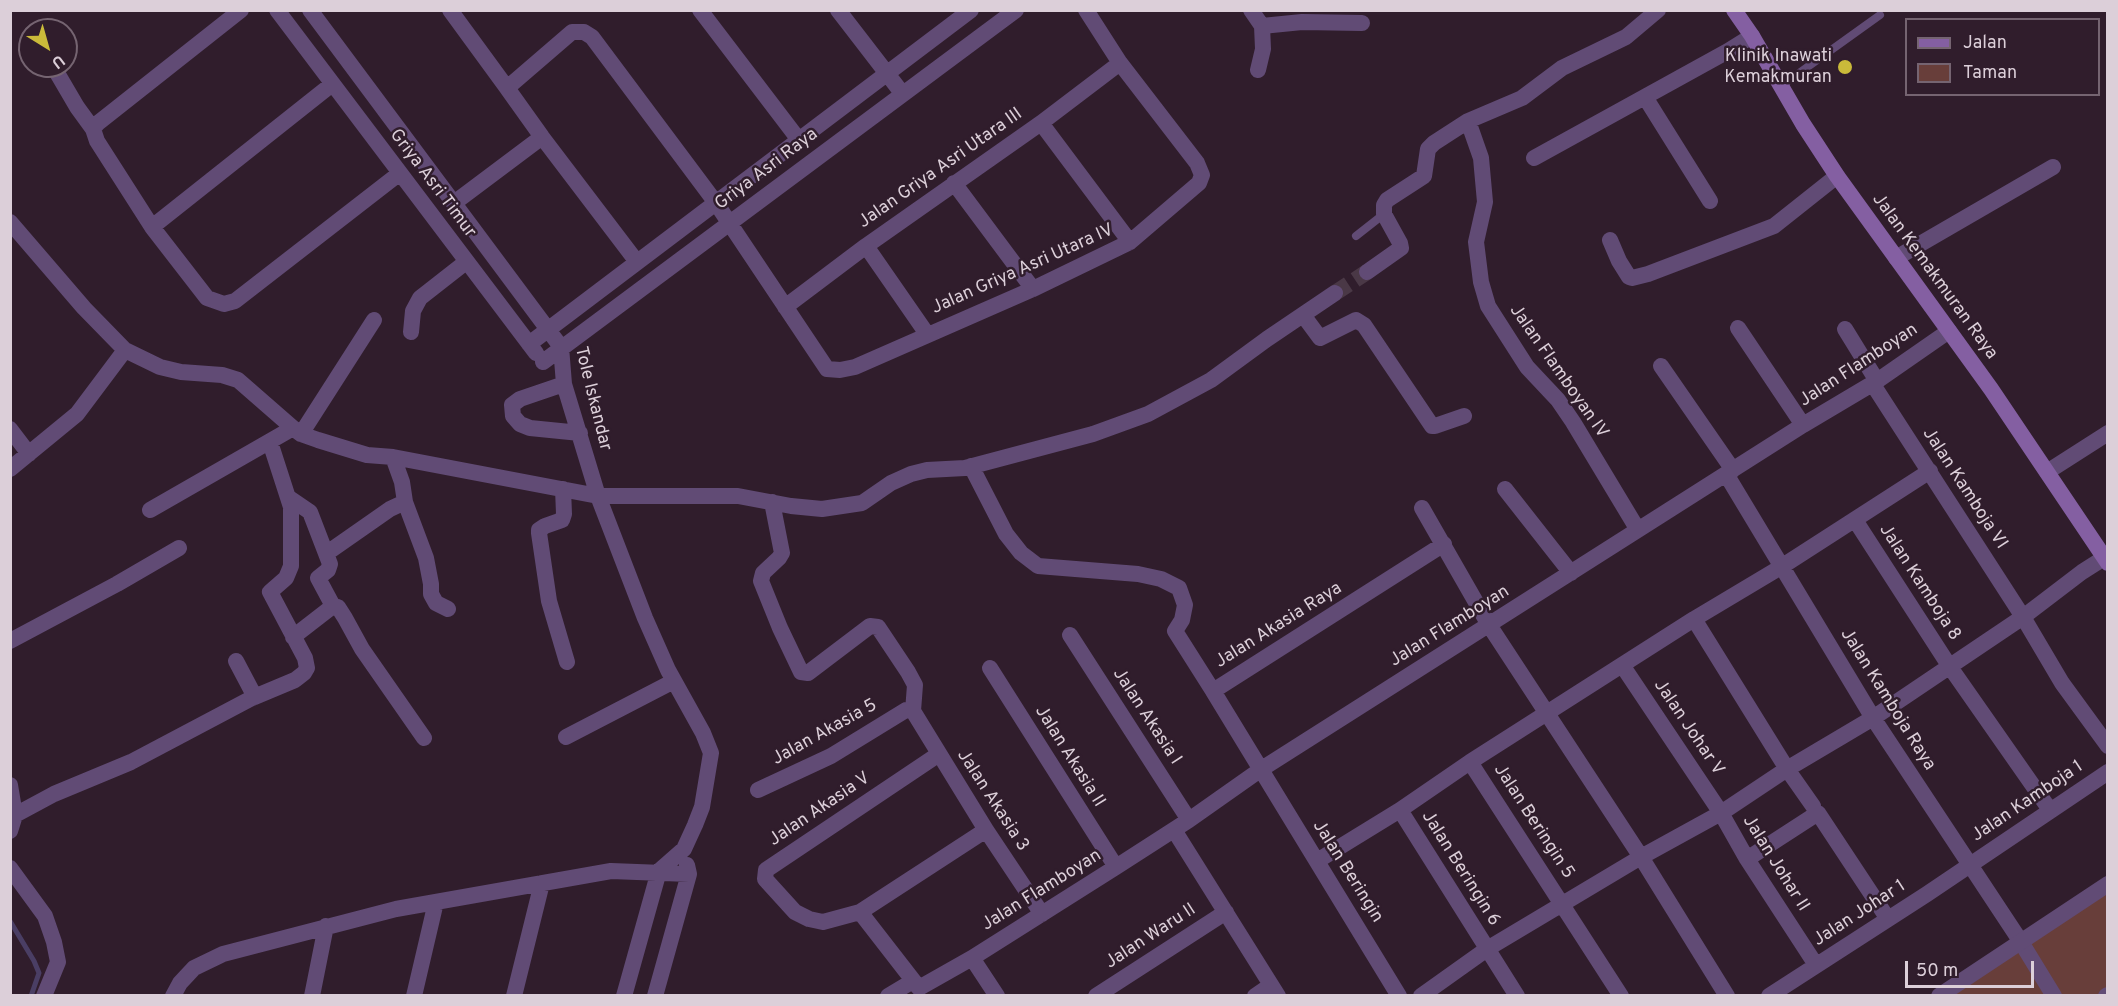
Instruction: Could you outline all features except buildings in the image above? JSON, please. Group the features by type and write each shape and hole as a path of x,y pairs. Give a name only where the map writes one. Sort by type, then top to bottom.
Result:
{"main road":[{"name":"Jalan Kemakmuran Raya","path":"1734,10 1837,176 1949,331 2106,561"}],"street":[{"path":"93,129 241,10"},
{"name":"Griya Asri Timur","path":"276,10 543,362 564,378"},
{"name":"Tole Iskandar","path":"310,10 561,347 564,378 598,496 645,618 711,753 702,807 684,849 658,872"},
{"path":"450,10 542,138 637,262"},
{"path":"700,10 799,140"},
{"path":"838,10 902,93"},
{"name":"Griya Asri Raya","path":"529,344 971,10"},
{"name":"Griya Asri Raya","path":"543,362 1016,10"},
{"path":"1086,10 1120,63"},
{"path":"1251,10 1262,26 1263,49 1258,70"},
{"path":"1367,272 1401,248 1384,214 1384,205 1387,200 1419,182 1424,176 1428,149 1434,143 1468,121 1528,94 1562,68 1626,37 1658,10"},
{"path":"1262,26 1302,22 1362,23"},
{"path":"507,88 572,32 584,32 592,37 716,202 784,307"},
{"path":"1534,158 1752,36"},
{"name":"Jalan Griya Asri Utara III","path":"784,307 866,246 1041,123 1120,63"},
{"name":"Jalan Griya Asri Utara IV","path":"784,307 827,369 840,370 855,367 1032,289 1130,242 1193,190 1202,175 1197,163 1120,63"},
{"path":"60,78 152,227 207,298 215,303 225,304 235,301 400,173"},
{"path":"152,227 331,85"},
{"path":"1645,97 1710,201"},
{"name":"Jalan Flamboyan IV","path":"1468,121 1481,158 1485,202 1476,242 1481,282 1488,306 1527,367 1558,400 1573,422 1638,530"},
{"path":"1041,123 1130,242"},
{"path":"454,203 542,138"},
{"path":"1896,258 2053,167"},
{"path":"1610,240 1629,277 1648,274 1774,226 1837,176"},
{"path":"954,183 1032,289"},
{"path":"10,222 84,308 125,350 160,367 181,372 222,375 238,380 297,431 367,455 393,457 598,496 738,496 822,509 862,503 891,483 911,474 927,470 970,466 1093,434 1148,414 1211,380 1335,293"},
{"path":"866,246 927,334"},
{"path":"411,332 413,311 420,298 466,262"},
{"path":"1303,315 1320,338 1356,320 1364,325 1431,425 1435,426 1464,416"},
{"path":"150,510 270,441 297,431 374,321"},
{"path":"1738,328 1803,425"},
{"name":"Jalan Kamboja VI","path":"1845,329 1874,382 2023,617 2062,683 2108,746"},
{"name":"Jalan Flamboyan","path":"914,981 919,988 923,987 972,958 1189,820 1260,770 1874,382 1949,331"},
{"path":"10,469 77,414 125,350"},
{"name":"Jalan Kamboja Raya","path":"1662,366 1729,472 1781,567 1873,718 2021,942 2054,996"},
{"path":"564,378 520,399 512,405 513,416 520,424 530,428 580,433"},
{"path":"10,429 29,454"},
{"path":"2047,472 2108,433"},
{"path":"10,785 13,823 54,795 131,762 255,697 295,680 304,673 305,658 270,592 286,578 291,566 291,507 270,441"},
{"path":"393,457 402,482 405,502 426,558 431,594 436,603 448,609"},
{"path":"970,466 1006,534 1021,553 1038,566 1138,573 1161,579 1179,588 1185,605 1182,620 1175,632 1213,691"},
{"path":"1317,861 1400,810 1470,762 1694,619 1781,567 1930,471"},
{"path":"562,489 564,514 562,519 544,526 539,533 549,601 567,662"},
{"path":"1505,489 1571,573"},
{"path":"288,497 310,512 327,553 330,567 318,578 333,606 338,607 362,649 424,738"},
{"path":"327,553 390,509 405,502"},
{"path":"772,502 782,553 763,573 761,581 801,672 808,673 870,626 878,627 915,686 911,710"},
{"path":"1422,508 1489,626 1641,857 1727,996"},
{"name":"Jalan Kamboja 8","path":"1856,519 1950,667 2050,810"},
{"name":"Jalan Akasia Raya","path":"1260,770 1213,691 1444,544"},
{"path":"10,641 179,548"},
{"path":"1421,996 1487,949 1641,857 1721,813 1787,769 1873,718 2023,617 2082,572 2106,561"},
{"path":"293,637 333,606"},
{"path":"1694,619 1787,769 1813,806"},
{"name":"Jalan Akasia I","path":"1070,635 1189,820"},
{"path":"236,661 255,697"},
{"name":"Jalan Johar V","path":"1622,665 1721,813"},
{"name":"Jalan Akasia II","path":"990,668 1116,867"},
{"path":"566,737 674,681"},
{"name":"Jalan Akasia 5","path":"758,790 831,756 906,710 911,710"},
{"name":"Jalan Akasia 3","path":"911,710 1041,914"},
{"name":"Jalan Akasia V","path":"860,912 823,922 809,919 795,912 765,879 766,870 939,754"},
{"name":"Jalan Beringin 5","path":"1470,762 1621,996"},
{"name":"Jalan Beringin","path":"1260,770 1399,996"},
{"name":"Jalan Kamboja 1","path":"1970,864 2108,772"},
{"name":"Jalan Beringin 6","path":"1400,810 1517,996"},
{"name":"Jalan Johar II","path":"1721,813 1747,859 1816,965"},
{"path":"1747,859 1818,813 1888,919"},
{"path":"888,996 914,981 860,912 986,830"},
{"path":"1173,830 1275,990 1255,996"},
{"path":"656,996 689,874 684,849"},
{"name":"Jalan Johar 1","path":"1770,996 1970,864"},
{"path":"10,868 45,916 54,942 58,962 44,996"},
{"path":"173,996 180,983 194,968 223,954 396,909 611,871 689,874"},
{"path":"624,996 658,872"},
{"path":"514,996 542,883"},
{"path":"1939,996 2108,884"},
{"path":"414,996 436,902"},
{"name":"Jalan Waru II","path":"1096,996 1226,912"},
{"path":"312,996 326,926"},
{"path":"972,958 997,996"}],"lane":[{"path":"1781,86 1880,15"},
{"path":"1356,236 1384,214"}],"green space":[{"path":"2107,889 2107,989 2097,996 1945,996"}],"waterway":[{"path":"10,921 39,973 31,996"}],"tunnel":[{"path":"1335,293 1367,272"}],"place":[{"name":"Klinik Inawati Kemakmuran","path":"1845,67"}]}
